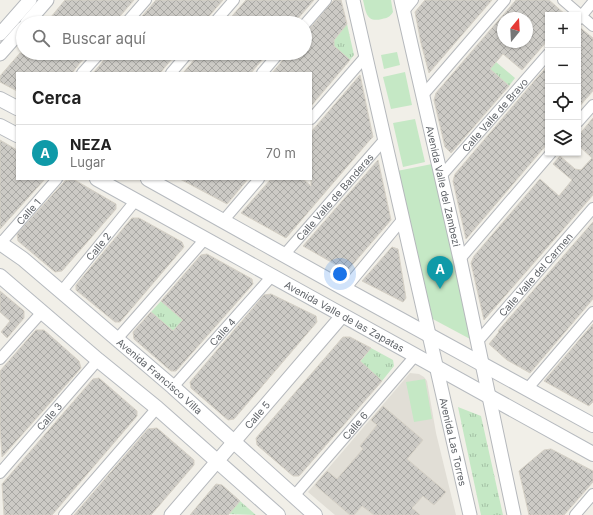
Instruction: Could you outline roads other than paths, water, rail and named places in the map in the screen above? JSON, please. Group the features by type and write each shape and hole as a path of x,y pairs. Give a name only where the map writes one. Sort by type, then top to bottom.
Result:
{"main road":[{"path":"0,99 16,107"},
{"path":"0,126 16,134"},
{"name":"Avenida Valle de las Zapatas","path":"99,180 593,454"},
{"path":"152,180 164,183 223,221 483,365 591,421"},
{"name":"Avenida Francisco Villa","path":"0,244 23,259 173,387 315,515"},
{"path":"0,276 98,360 157,408 277,515"}],"street":[{"path":"0,34 30,0"},
{"path":"33,16 47,0"},
{"path":"132,16 146,0"},
{"path":"220,16 234,0"},
{"path":"312,16 326,0"},
{"path":"352,0 437,368"},
{"path":"402,6 414,0"},
{"path":"423,95 505,0"},
{"path":"563,0 574,12"},
{"path":"581,17 593,2"},
{"name":"Avenida Valle del Zambezi","path":"402,6 442,175 490,397"},
{"path":"581,19 593,26"},
{"path":"0,54 16,36"},
{"path":"312,118 365,57"},
{"name":"Calle Valle de Bravo","path":"442,175 545,57"},
{"path":"83,72 94,60"},
{"path":"172,72 182,60"},
{"path":"263,72 273,60"},
{"path":"580,120 593,105"},
{"name":"Calle Valle de Banderas","path":"284,254 385,139"},
{"path":"460,258 548,156"},
{"name":"Calle 1","path":"0,244 56,180"},
{"path":"223,221 258,180"},
{"name":"Calle 2","path":"61,292 136,200"},
{"name":"Calle Valle del Carmen","path":"478,341 593,208"},
{"path":"345,289 402,220"},
{"path":"117,339 205,239"},
{"name":"Calle 4","path":"173,387 272,276"},
{"path":"0,359 42,312"},
{"path":"528,388 593,312"},
{"name":"Calle 5","path":"171,515 342,316"},
{"name":"Calle 6","path":"294,496 415,356"},
{"name":"Calle 3","path":"0,473 98,360"},
{"name":"Avenida Las Torres","path":"437,368 470,515"},
{"path":"490,397 514,515"},
{"path":"64,515 157,408"},
{"path":"575,515 593,494"}],"place":[{"name":"NEZA","path":"440,289"}]}
